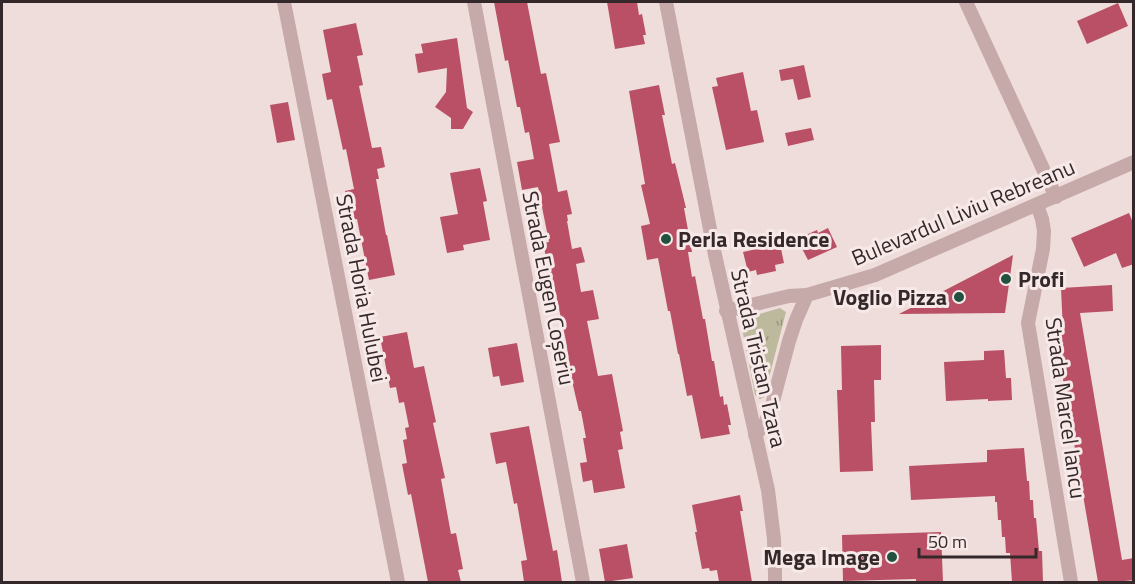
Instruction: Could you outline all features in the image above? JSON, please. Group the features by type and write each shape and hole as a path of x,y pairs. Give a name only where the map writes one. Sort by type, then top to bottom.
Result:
{"street":[{"name":"Strada Horia Hulubei","path":"284,2 398,582"},
{"name":"Strada Eugen Coșeriu","path":"474,2 583,582"},
{"name":"Strada Tristan Tzara","path":"666,2 726,311 768,490 774,539 774,579"},
{"path":"966,2 1056,197"},
{"name":"Bulevardul Liviu Rebreanu","path":"726,311 789,296 807,295 875,275 1134,162"},
{"name":"Strada Marcel Iancu","path":"1037,205 1044,231 1043,249 1028,323 1071,582"},
{"path":"755,435 765,424 789,341 807,295"}],"green space":[{"path":"780,308 786,312 764,397 760,399 755,395 741,323 746,318"}],"building":[{"path":"494,2 527,2 541,74 546,73 560,142 549,144 558,192 567,190 572,214 567,215 567,221 572,249 581,247 585,262 576,264 581,292 593,290 599,319 587,321 598,376 612,374 623,431 620,432 623,449 618,450 625,488 594,493 592,480 583,482 580,463 587,462 583,438 586,438 581,411 579,411 572,381 566,341 543,243 549,242 538,187 522,190 517,162 534,159 529,132 525,133 520,107 517,107 508,60 505,61"},
{"path":"607,2 637,2 646,35 643,35 645,44 615,49"},
{"path":"1118,3 1128,26 1087,44 1077,21"},
{"path":"356,23 363,55 357,56 363,85 359,86 372,148 381,147 385,167 377,169 379,179 376,179 395,275 369,280 357,219 350,220 345,191 354,189 346,149 343,150 332,99 327,100 322,74 331,72 323,30"},
{"path":"457,38 467,108 473,112 463,129 451,129 451,118 435,107 446,92 447,68 418,73 415,54 423,53 421,44"},
{"path":"804,65 811,97 798,100 793,79 781,81 779,70"},
{"path":"743,72 751,111 757,110 764,142 726,150 712,87 718,86 716,78"},
{"path":"659,85 665,115 662,115 672,164 675,163 686,208 684,208 692,252 688,252 692,277 695,276 720,397 723,396 724,405 727,404 731,425 728,425 730,434 701,439 692,395 687,396 658,258 647,260 641,226 650,224 641,185 645,184 629,91"},
{"path":"288,102 295,140 277,143 270,105"},
{"path":"811,128 814,140 788,146 785,133"},
{"path":"480,168 487,201 483,202 490,240 463,245 464,250 447,253 440,217 458,214 450,173"},
{"path":"1129,213 1134,225 1134,264 1122,268 1116,253 1084,267 1071,238"},
{"path":"828,228 837,247 808,260 797,239"},
{"path":"770,240 772,245 780,244 784,263 775,265 776,271 757,275 756,270 748,272 743,252 752,250 751,244"},
{"path":"1013,255 1005,313 899,314"},
{"path":"1112,285 1113,311 1080,313 1122,560 1134,558 1134,580 1098,582 1055,333 1063,332 1061,288"},
{"path":"407,332 414,368 424,366 445,478 441,479 451,534 456,533 463,569 458,570 461,582 428,582 411,494 408,495 402,464 407,463 403,440 407,439 405,428 409,427 404,402 399,403 396,387 390,388 380,337"},
{"path":"517,343 524,382 501,386 499,376 493,377 488,348"},
{"path":"881,345 881,380 874,380 875,422 871,422 873,471 840,472 837,390 842,390 841,346"},
{"path":"1004,350 1006,378 1011,378 1012,400 946,401 944,362 984,360 984,351"},
{"path":"529,426 553,551 557,550 562,582 524,582 521,561 527,560 517,503 514,504 506,462 496,464 490,433"},
{"path":"1024,448 1030,500 1033,500 1039,551 1042,551 1043,582 1012,582 1010,553 1006,553 1005,537 1002,537 1001,520 998,520 995,496 911,500 909,466 987,462 987,450"},
{"path":"740,495 743,511 740,511 752,582 719,582 717,570 702,569 692,505"},
{"name":"Mega Image","path":"941,532 943,582 916,582 916,579 843,581 842,535"},
{"path":"627,544 633,578 605,582 599,549"}],"place":[{"name":"Perla Residence","path":"666,239"},
{"name":"Profi","path":"1006,279"},
{"name":"Voglio Pizza","path":"959,297"},
{"name":"Mega Image","path":"892,557"}]}
